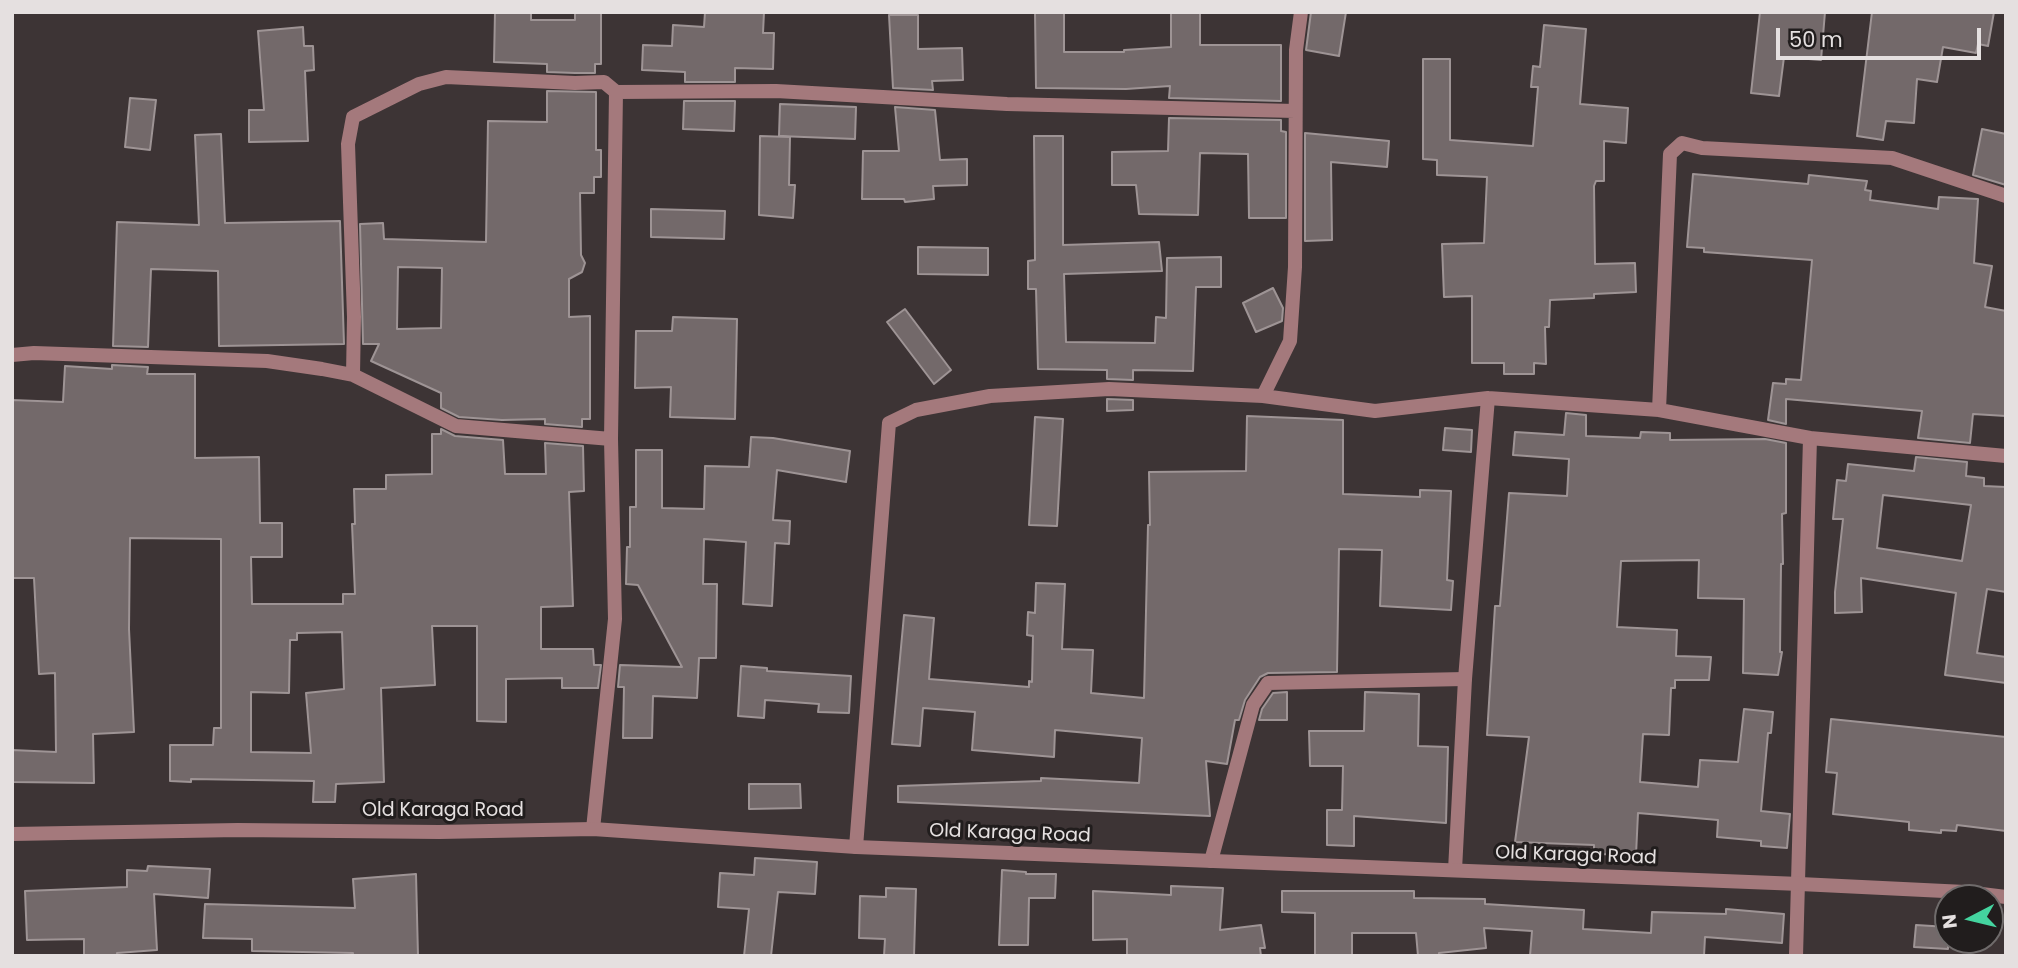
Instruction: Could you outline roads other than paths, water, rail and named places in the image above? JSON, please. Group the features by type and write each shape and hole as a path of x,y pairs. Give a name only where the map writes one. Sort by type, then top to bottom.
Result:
{"street":[{"path":"1263,396 1290,341 1296,267 1296,50 1301,12"},
{"path":"353,375 354,317 348,144 353,117 419,84 446,77 604,82 616,92 776,92 1007,104 1295,111"},
{"path":"593,829 615,619 611,439 616,92"},
{"path":"1659,410 1670,154 1682,143 1702,148 1892,158 2006,196"},
{"path":"12,355 34,353 267,361 353,375 456,426 611,439"},
{"path":"856,847 889,423 916,410 990,396 1109,389 1263,396 1375,411 1488,398 1659,410 1810,438 2006,456"},
{"path":"1455,870 1465,679 1488,398"},
{"path":"1797,956 1810,438"},
{"path":"1212,861 1253,705 1268,683 1465,679"},
{"name":"Old Karaga Road","path":"12,834 593,829 856,847 1800,884 1965,892 2006,897"}]}
